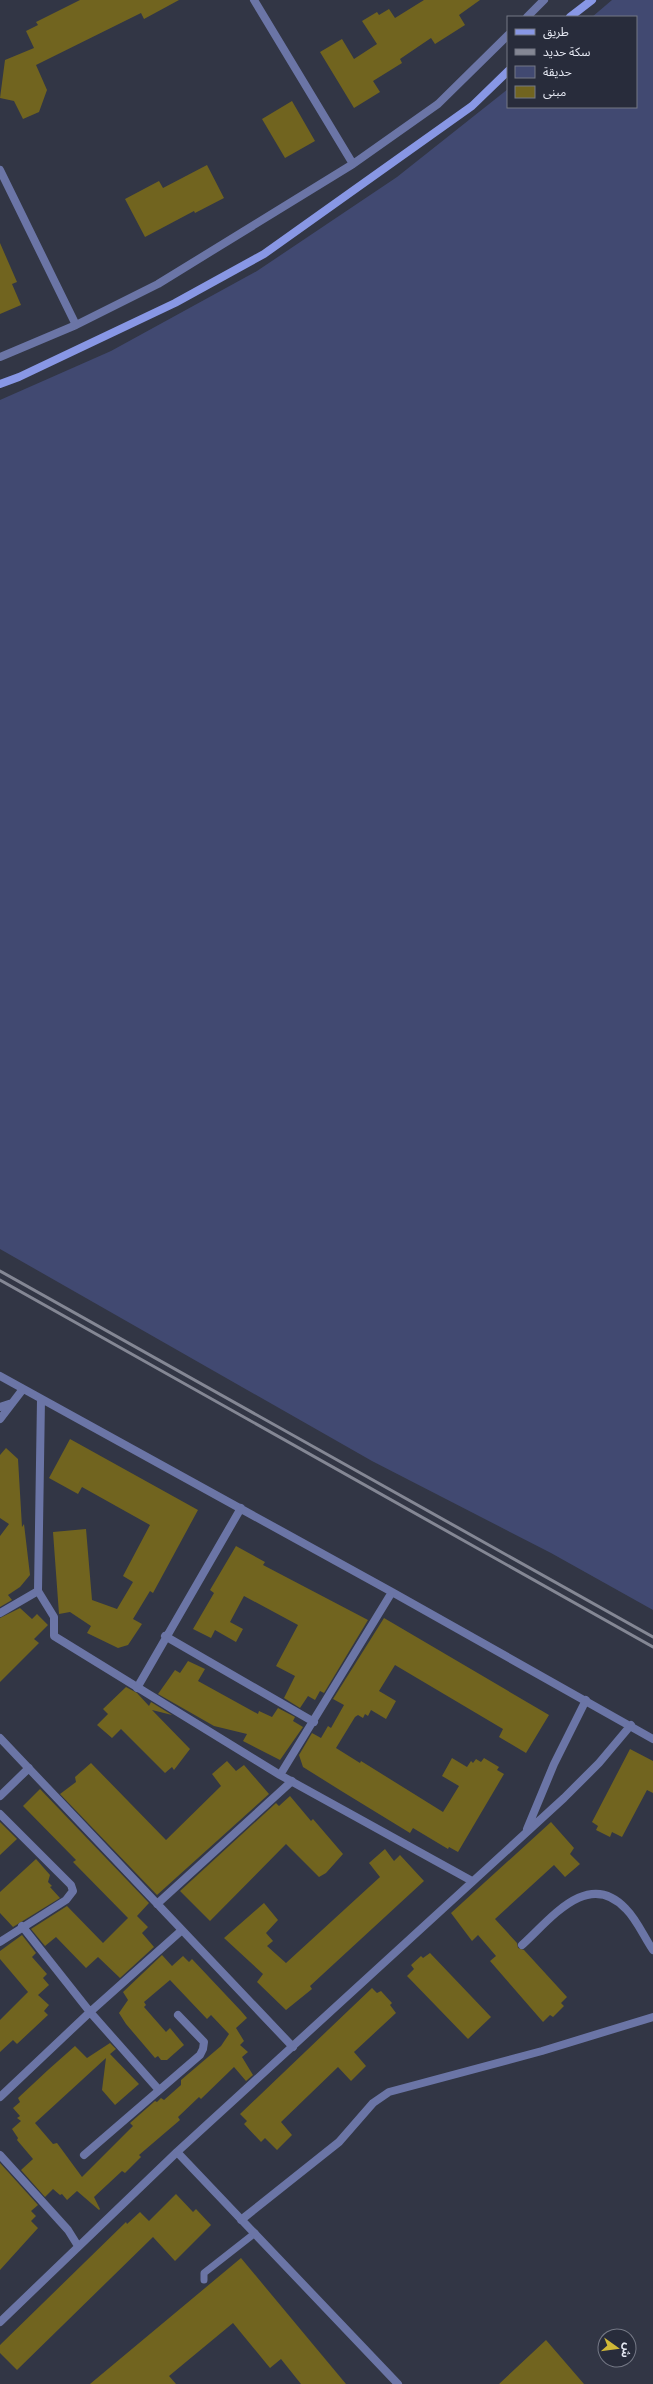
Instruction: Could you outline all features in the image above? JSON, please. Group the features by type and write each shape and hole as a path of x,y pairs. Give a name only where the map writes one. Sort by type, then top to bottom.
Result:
{"street":[{"path":"254,0 353,164"},
{"path":"527,16 544,0"},
{"path":"571,16 592,0"},
{"path":"0,357 76,325 158,284 353,164 438,104 507,36"},
{"path":"0,384 20,377 175,303 264,254 472,106 507,72"},
{"path":"0,170 76,325"},
{"path":"0,1376 241,1508 631,1725 653,1739"},
{"path":"0,1419 23,1389"},
{"path":"42,1399 38,1591 54,1617 54,1636 280,1775 472,1881"},
{"path":"0,1407 12,1403"},
{"path":"137,1688 165,1636 241,1508"},
{"path":"0,1612 38,1591"},
{"path":"280,1775 314,1722 392,1592"},
{"path":"165,1636 314,1722"},
{"path":"527,1830 554,1764 586,1700"},
{"path":"0,2322 177,2152 582,1780 631,1725"},
{"path":"0,1738 293,2047"},
{"path":"0,1796 29,1768"},
{"path":"157,1904 292,1781"},
{"path":"0,1814 70,1885 74,1891 66,1900 22,1926 0,1942"},
{"path":"522,1945 574,1898 592,1894 603,1895 620,1903 628,1910 653,1950"},
{"path":"22,1926 90,2012 159,2090"},
{"path":"0,2097 90,2012 182,1930"},
{"path":"84,2155 200,2055 204,2042 178,2015"},
{"path":"241,2220 339,2142 373,2103 389,2092 542,2051 653,2017"},
{"path":"177,2152 398,2384"},
{"path":"0,2155 68,2230 78,2246"}],"lane":[{"path":"204,2280 204,2273 255,2233"}],"green space":[{"path":"612,0 653,0 653,1610 551,1553 372,1461 0,1249 0,400 111,351 257,271 397,177 507,90 507,108 637,108 637,16 593,16"}],"building":[{"path":"80,0 179,0 144,19 141,13 36,65 47,90 39,112 23,119 14,101 0,98 5,60 34,48 26,31 38,25 36,22"},
{"path":"424,0 480,0 459,15 465,25 435,44 431,38 400,59 402,63 373,81 380,92 354,108 320,52 342,39 354,59 377,44 362,21 377,12 379,15 389,9 395,18"},
{"path":"292,101 315,141 285,158 262,119"},
{"path":"207,165 224,198 195,213 194,211 145,237 125,199 159,181 163,188"},
{"path":"0,243 17,282 12,284 21,305 0,314"},
{"path":"70,1439 198,1510 153,1593 150,1591 133,1619 142,1624 128,1645 118,1648 87,1633 91,1626 70,1612 59,1614 53,1532 86,1529 92,1600 117,1609 133,1582 123,1576 150,1525 82,1487 78,1494 49,1478"},
{"path":"6,1448 18,1459 22,1527 24,1524 30,1575 20,1587 8,1595 12,1600 0,1607 0,1536 9,1524 0,1518 0,1455"},
{"path":"236,1546 265,1562 263,1565 368,1620 324,1693 320,1691 315,1700 308,1696 300,1708 284,1698 295,1676 276,1666 298,1625 244,1596 230,1622 243,1629 236,1642 215,1630 211,1638 193,1629 214,1593 210,1590"},
{"path":"20,1608 32,1619 37,1614 48,1625 34,1639 39,1643 0,1682 0,1618"},
{"path":"384,1618 549,1715 526,1753 499,1737 503,1729 395,1665 379,1691 396,1701 386,1719 371,1710 368,1716 365,1714 363,1718 358,1715 355,1717 336,1748 360,1763 361,1761 443,1812 459,1786 442,1776 452,1758 467,1767 471,1761 473,1763 476,1759 481,1762 484,1758 499,1767 497,1770 504,1774 458,1852 449,1847 448,1849 413,1828 410,1833 303,1767 299,1755 312,1733 321,1738 328,1726 331,1728 344,1705 333,1699"},
{"path":"188,1661 205,1669 198,1681 258,1714 259,1711 272,1717 278,1708 295,1717 293,1721 303,1727 280,1760 243,1741 247,1734 214,1726 158,1694 175,1670 180,1673"},
{"path":"126,1687 137,1693 149,1706 151,1702 172,1715 152,1710 190,1749 174,1770 172,1767 165,1773 121,1729 112,1738 97,1725 108,1714 103,1709"},
{"path":"630,1749 653,1761 653,1793 647,1790 622,1837 612,1832 610,1837 596,1830 598,1826 592,1822"},
{"path":"227,1761 236,1771 244,1765 269,1794 157,1895 60,1794 76,1782 75,1777 91,1763 166,1840 221,1786 212,1774"},
{"path":"40,1789 149,1903 137,1916 148,1927 142,1933 154,1947 120,1978 98,1957 86,1968 56,1937 45,1946 31,1929 67,1906 103,1943 128,1918 73,1862 76,1860 23,1806"},
{"path":"290,1796 311,1821 313,1819 343,1854 326,1873 319,1877 286,1844 210,1921 180,1891 276,1803 279,1806"},
{"path":"0,1822 17,1839 0,1855"},
{"path":"551,1822 574,1848 570,1854 580,1864 565,1877 554,1865 495,1919 517,1943 518,1948 524,1950 567,1997 561,2003 564,2006 553,2017 550,2015 543,2022 490,1961 496,1956 478,1935 472,1941 451,1913"},
{"path":"385,1849 394,1861 400,1855 424,1881 310,1986 312,1989 286,2010 257,1982 263,1974 224,1938 264,1903 278,1920 266,1933 273,1941 267,1946 286,1963 380,1877 369,1863"},
{"path":"36,1859 50,1875 48,1882 52,1886 50,1887 60,1898 13,1927 0,1913 0,1892"},
{"path":"22,1935 36,1953 32,1957 47,1974 43,1978 49,1985 38,1995 49,2005 44,2011 48,2015 17,2044 13,2040 0,2052 0,2020 28,1992 0,1959 0,1951"},
{"path":"430,1953 491,2017 468,2039 407,1976 414,1969 411,1965 421,1956 423,1958"},
{"path":"162,1955 172,1966 183,1956 189,1962 192,1959 247,2018 236,2028 244,2041 240,2045 248,2052 242,2057 253,2075 246,2081 234,2067 201,2099 199,2097 178,2117 180,2120 139,2155 141,2157 125,2173 122,2171 94,2197 100,2209 99,2210 77,2191 67,2200 62,2194 60,2195 53,2189 45,2197 21,2170 33,2159 17,2140 18,2138 12,2129 21,2121 17,2118 20,2116 13,2108 20,2102 18,2098 75,2046 87,2058 110,2043 116,2049 110,2054 139,2084 115,2105 102,2090 106,2058 35,2123 53,2144 57,2143 82,2177 133,2126 130,2123 155,2101 157,2102 161,2098 164,2100 181,2085 181,2080 221,2046 229,2034 211,2015 207,2019 170,1980 144,2002 146,2005 144,2007 166,2032 170,2028 184,2045 167,2060 161,2060 158,2056 155,2058 126,2024 119,2013 128,2000 123,1992"},
{"path":"372,1988 377,1993 381,1991 392,2003 390,2005 396,2013 354,2052 366,2066 351,2081 338,2067 281,2122 292,2135 277,2150 265,2138 261,2142 244,2124 247,2121 240,2114"},
{"path":"0,2163 38,2205 31,2211 36,2216 31,2221 38,2228 0,2270"},
{"path":"176,2194 193,2212 196,2209 211,2225 175,2261 153,2237 17,2370 0,2353 0,2345 126,2222 127,2224 140,2212 149,2221"},
{"path":"241,2258 346,2384 301,2384 281,2359 270,2368 233,2323 169,2376 176,2384 90,2384"},
{"path":"546,2340 584,2384 499,2384"}],"railway":[{"path":"0,1271 653,1637"},
{"path":"0,1280 653,1647"}]}
